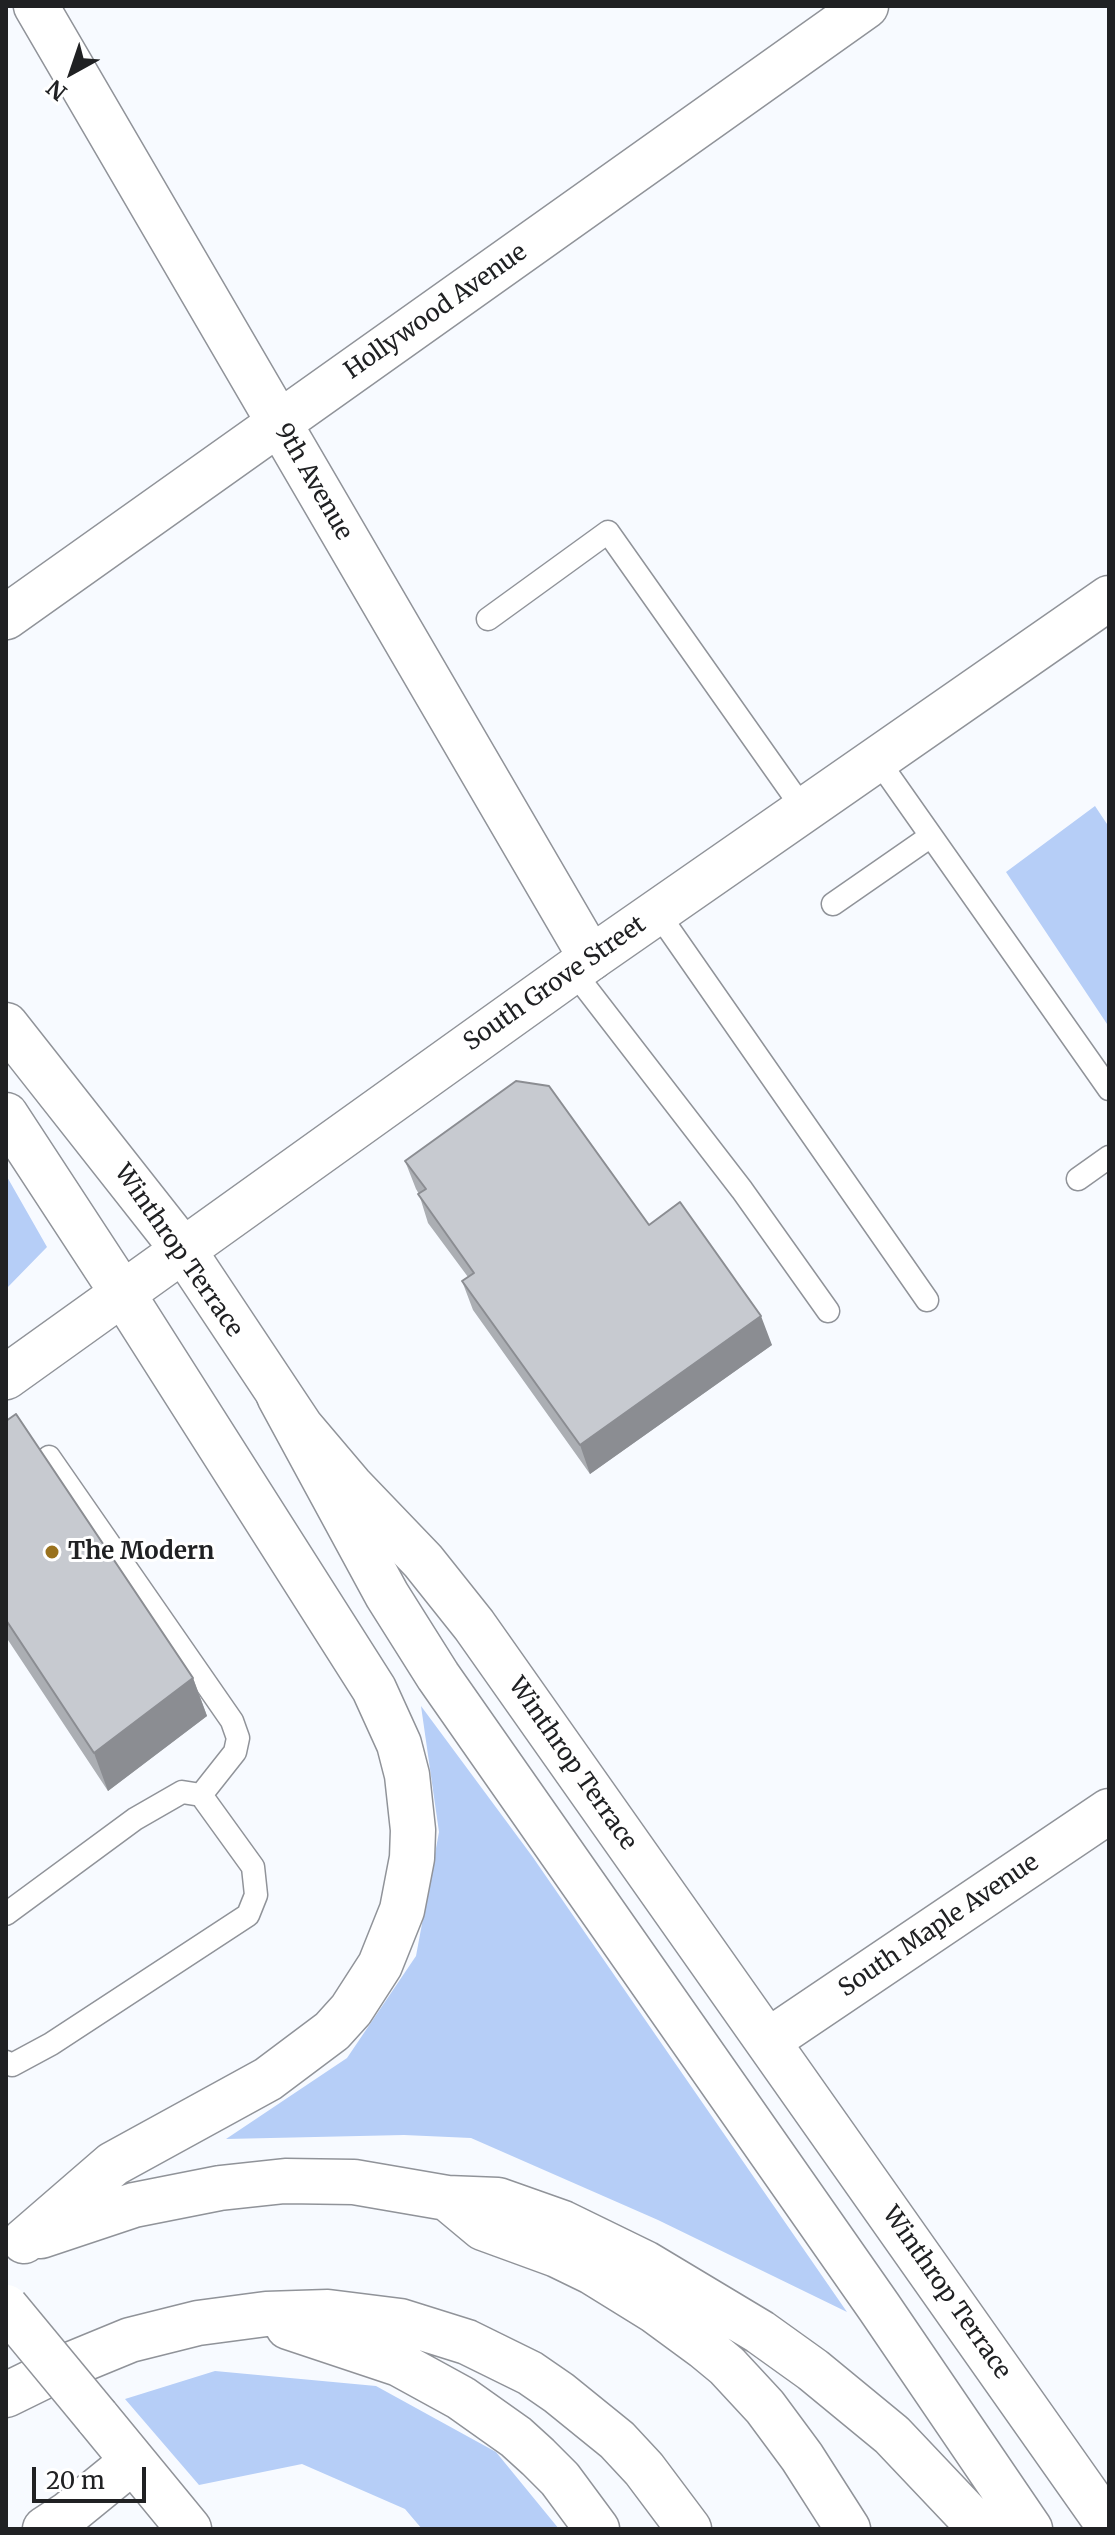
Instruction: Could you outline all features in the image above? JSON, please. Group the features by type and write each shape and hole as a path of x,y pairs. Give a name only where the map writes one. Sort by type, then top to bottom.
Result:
{"main road":[{"name":"9th Avenue","path":"36,6 279,424 582,964"},
{"name":"Hollywood Avenue","path":"6,617 866,6"},
{"name":"South Grove Street","path":"6,1377 582,964 1109,598"},
{"name":"Winthrop Terrace","path":"6,1025 184,1251 279,1396 326,1458 423,1561 474,1625 1109,2526"},
{"path":"6,1115 374,1689 399,1744 407,1775 413,1830 412,1858 402,1910 380,1965 332,2031 268,2079 113,2164 15,2246"},
{"path":"279,1396 387,1595 446,1689 870,2294 1030,2529"},
{"name":"South Maple Avenue","path":"768,2041 1109,1811"},
{"path":"15,2246 134,2205 220,2188 285,2181 354,2182 447,2198 498,2200 534,2211 645,2263 706,2297 813,2370 892,2435 981,2529"},
{"path":"447,2198 483,2228 592,2272 667,2319 704,2347 727,2366 765,2407 802,2457 848,2529"},
{"path":"6,2307 189,2529"},
{"path":"6,2395 130,2340 165,2330 239,2316 317,2312 364,2315 433,2329 498,2356 540,2380 600,2424 644,2469 689,2529"},
{"path":"239,2316 346,2345 430,2379 516,2437 560,2479 597,2529"},
{"path":"45,2529 133,2461"}],"lane":[{"path":"488,619 608,532 804,810"},
{"path":"877,759 1109,1089"},
{"path":"833,904 931,836"},
{"path":"657,912 927,1300"},
{"path":"582,964 828,1311"},
{"path":"1078,1179 1109,1157"},
{"path":"49,1457 232,1721 238,1738 235,1752 201,1795"},
{"path":"6,1914 135,1819 182,1792 201,1795 253,1867 256,1895 248,1915 51,2044 12,2065 6,2062"}],"shaded area":[{"path":"1095,806 1109,827 1109,1027 1006,872"},
{"path":"6,1175 47,1247 6,1289"},
{"path":"421,1706 532,1856 847,2312 658,2220 471,2138 404,2135 226,2139 347,2058 416,1956 439,1832"},
{"path":"215,2371 376,2386 496,2452 559,2529 422,2529 405,2509 302,2464 199,2485 125,2399"}],"building":[{"path":"516,1081 549,1086 649,1225 680,1202 761,1316 580,1445 462,1281 474,1273 418,1194 426,1189 405,1161"},
{"name":"The Modern","path":"16,1414 193,1678 94,1753 6,1620 6,1421"}],"place":[{"name":"The Modern","path":"52,1552"}]}
